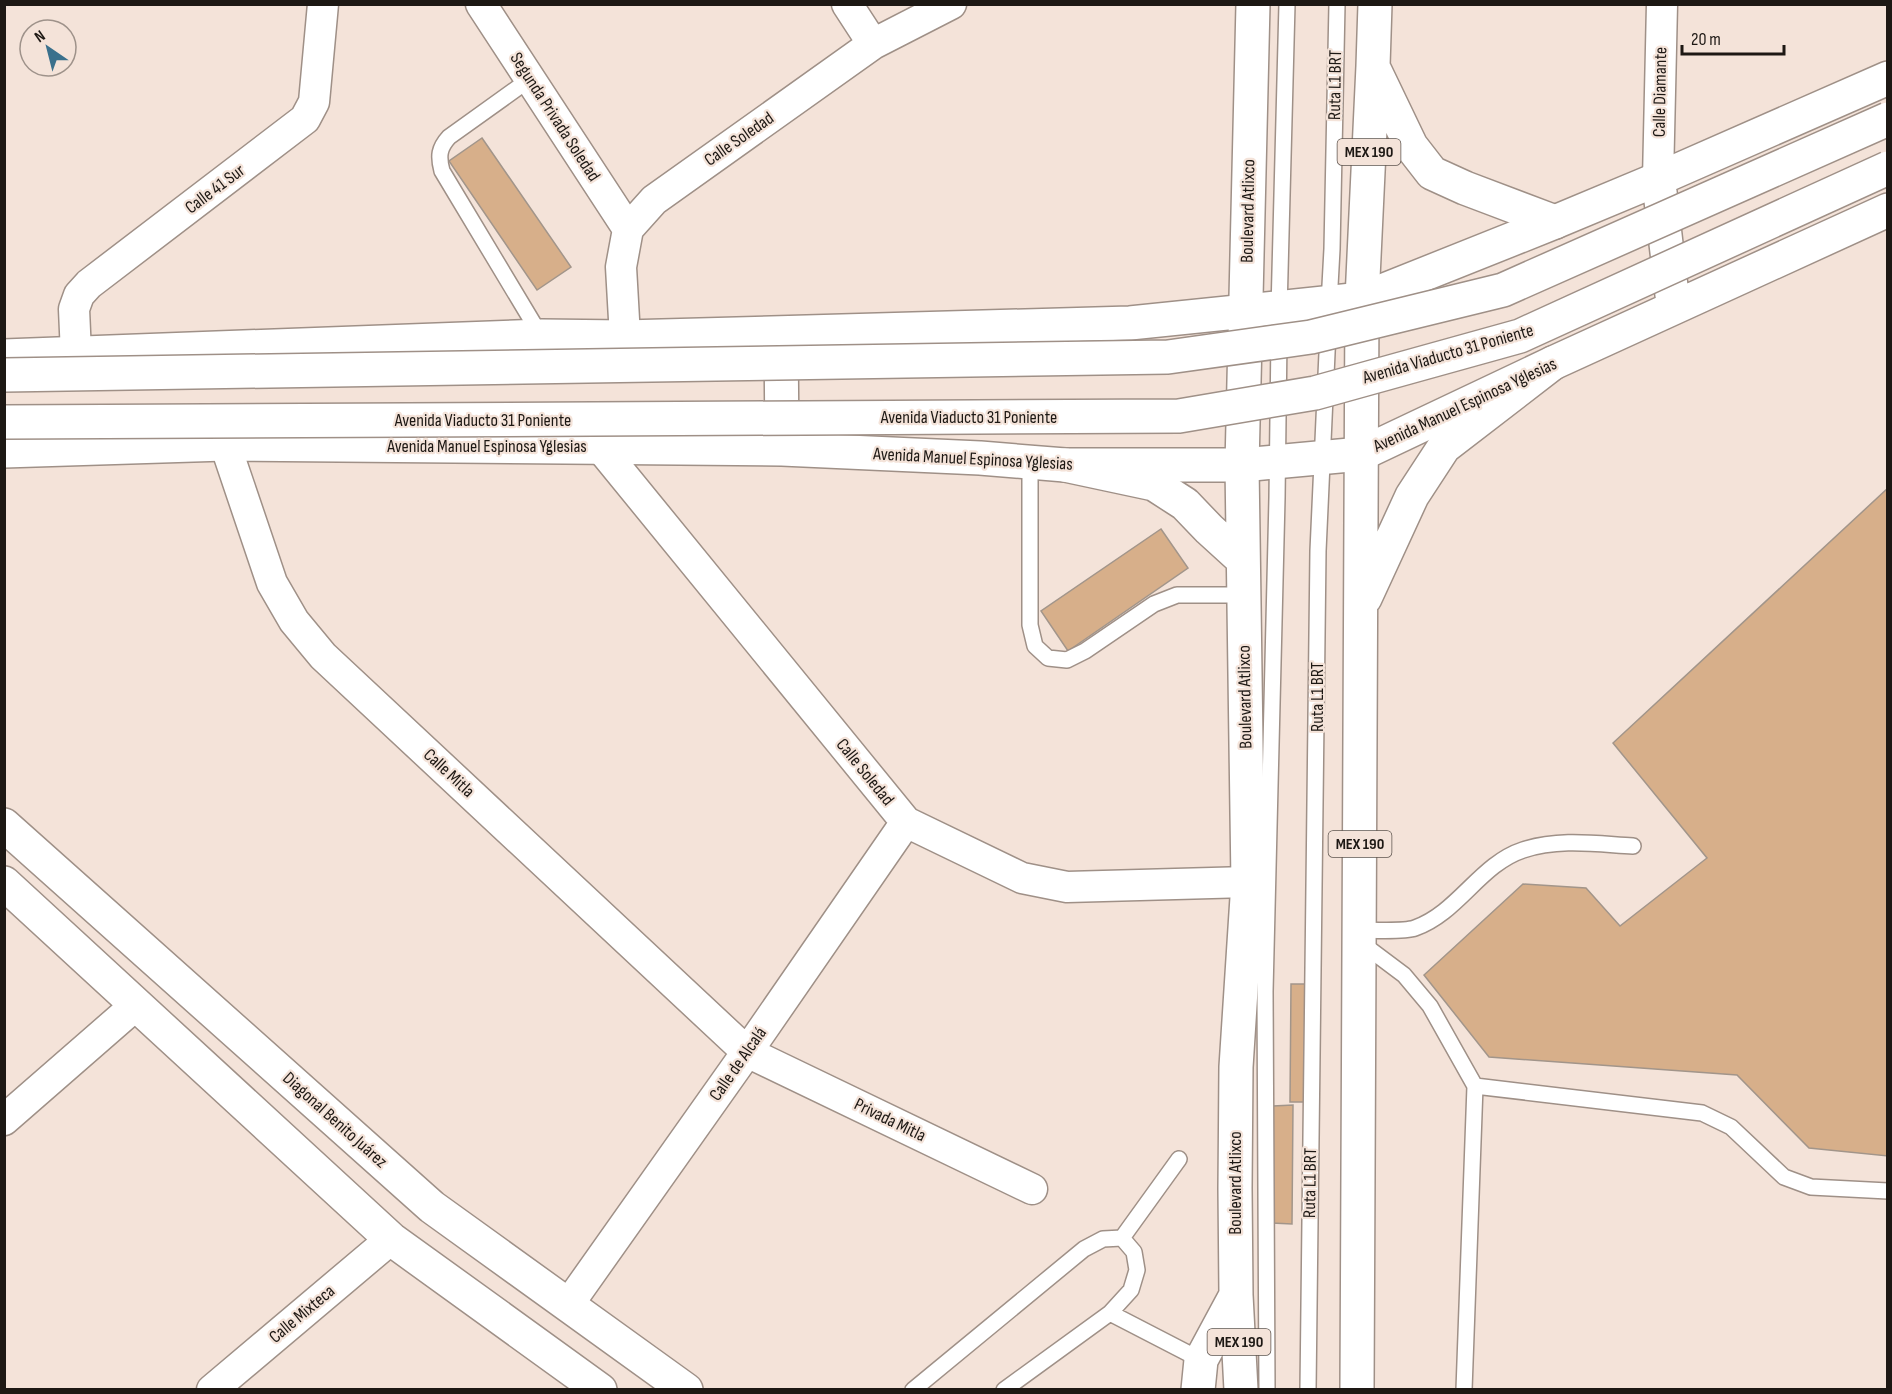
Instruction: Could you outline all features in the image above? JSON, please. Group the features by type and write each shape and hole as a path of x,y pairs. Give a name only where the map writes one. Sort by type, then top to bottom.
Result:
{"main road":[{"name":"Boulevard Atlixco","path":"1241,1389 1234,1188 1236,1067 1248,882 1242,465 1253,4"},
{"name":"MEX 190","path":"1357,1389 1362,298 1375,4"},
{"path":"1373,66 1411,146 1432,172 1465,188 1555,222"},
{"path":"5,359 76,354 542,336 625,337 1130,323 1362,298 1658,179 1887,78"},
{"path":"5,359 1168,357 1311,336 1503,290 1887,119"},
{"name":"Avenida Viaducto 31 Poniente","path":"4,422 1179,416 1315,393 1520,336 1887,168"},
{"path":"1658,179 1674,309"},
{"name":"Avenida Manuel Espinosa Yglesias","path":"4,451 225,444 782,449 980,458 1065,465 1242,465 1361,454 1887,210"},
{"path":"781,332 782,449"},
{"path":"1360,608 1412,496 1444,447 1553,363"},
{"path":"1065,465 1154,484 1185,504 1209,530 1243,560"},
{"name":"Diagonal Benito Juárez","path":"4,825 432,1207 686,1389"},
{"path":"4,883 391,1239 600,1389"},
{"path":"1199,1375 1236,1295"}],"street":[{"name":"Calle 41 Sur","path":"76,354 74,309 79,295 89,284 305,119 314,102 323,4"},
{"name":"Segunda Privada Soledad","path":"481,4 628,229"},
{"path":"848,4 873,44"},
{"name":"Calle Soledad","path":"628,229 654,200 873,44 951,4"},
{"name":"Calle Diamante","path":"1658,179 1662,4"},
{"path":"625,337 621,267 628,229"},
{"name":"Calle Mitla","path":"225,444 272,583 294,621 323,656 747,1052"},
{"name":"Calle Soledad","path":"600,447 906,822 1022,878 1067,887 1248,882"},
{"name":"Calle de Alcalá","path":"568,1305 906,822"},
{"path":"4,1120 137,1004"},
{"name":"Privada Mitla","path":"747,1052 1032,1189"},
{"name":"Calle Mixteca","path":"212,1389 391,1239"}],"lane":[{"path":"1267,1389 1265,990 1287,4"},
{"name":"Ruta L1 BRT","path":"1308,1389 1318,551 1332,249 1336,4"},
{"path":"530,78 449,137 441,147 439,159 442,171 542,336"},
{"path":"1030,462 1030,625 1035,646 1048,658 1066,660 1085,651 1154,604 1177,595 1244,595"},
{"path":"1360,936 1414,928 1447,910 1496,865 1521,850 1554,843 1633,846"},
{"path":"1360,936 1404,975 1430,1006 1475,1086 1464,1389"},
{"path":"1475,1086 1702,1113 1731,1127 1784,1177 1811,1187 1887,1191"},
{"path":"1122,1238 1179,1158"},
{"path":"1004,1389 1110,1313 1131,1290 1137,1270 1134,1252 1122,1238"},
{"path":"913,1389 1084,1249 1103,1239 1122,1238"},
{"path":"1110,1313 1199,1375"}],"building":[{"path":"482,138 571,267 537,290 449,161"},
{"path":"1888,488 1888,1156 1809,1148 1737,1075 1489,1057 1424,975 1523,884 1586,888 1620,926 1707,858 1613,743"},
{"path":"1161,529 1188,568 1068,651 1041,611"},
{"path":"1291,984 1311,984 1310,1102 1290,1102"},
{"path":"1293,1105 1292,1224 1272,1223 1273,1106"}]}
